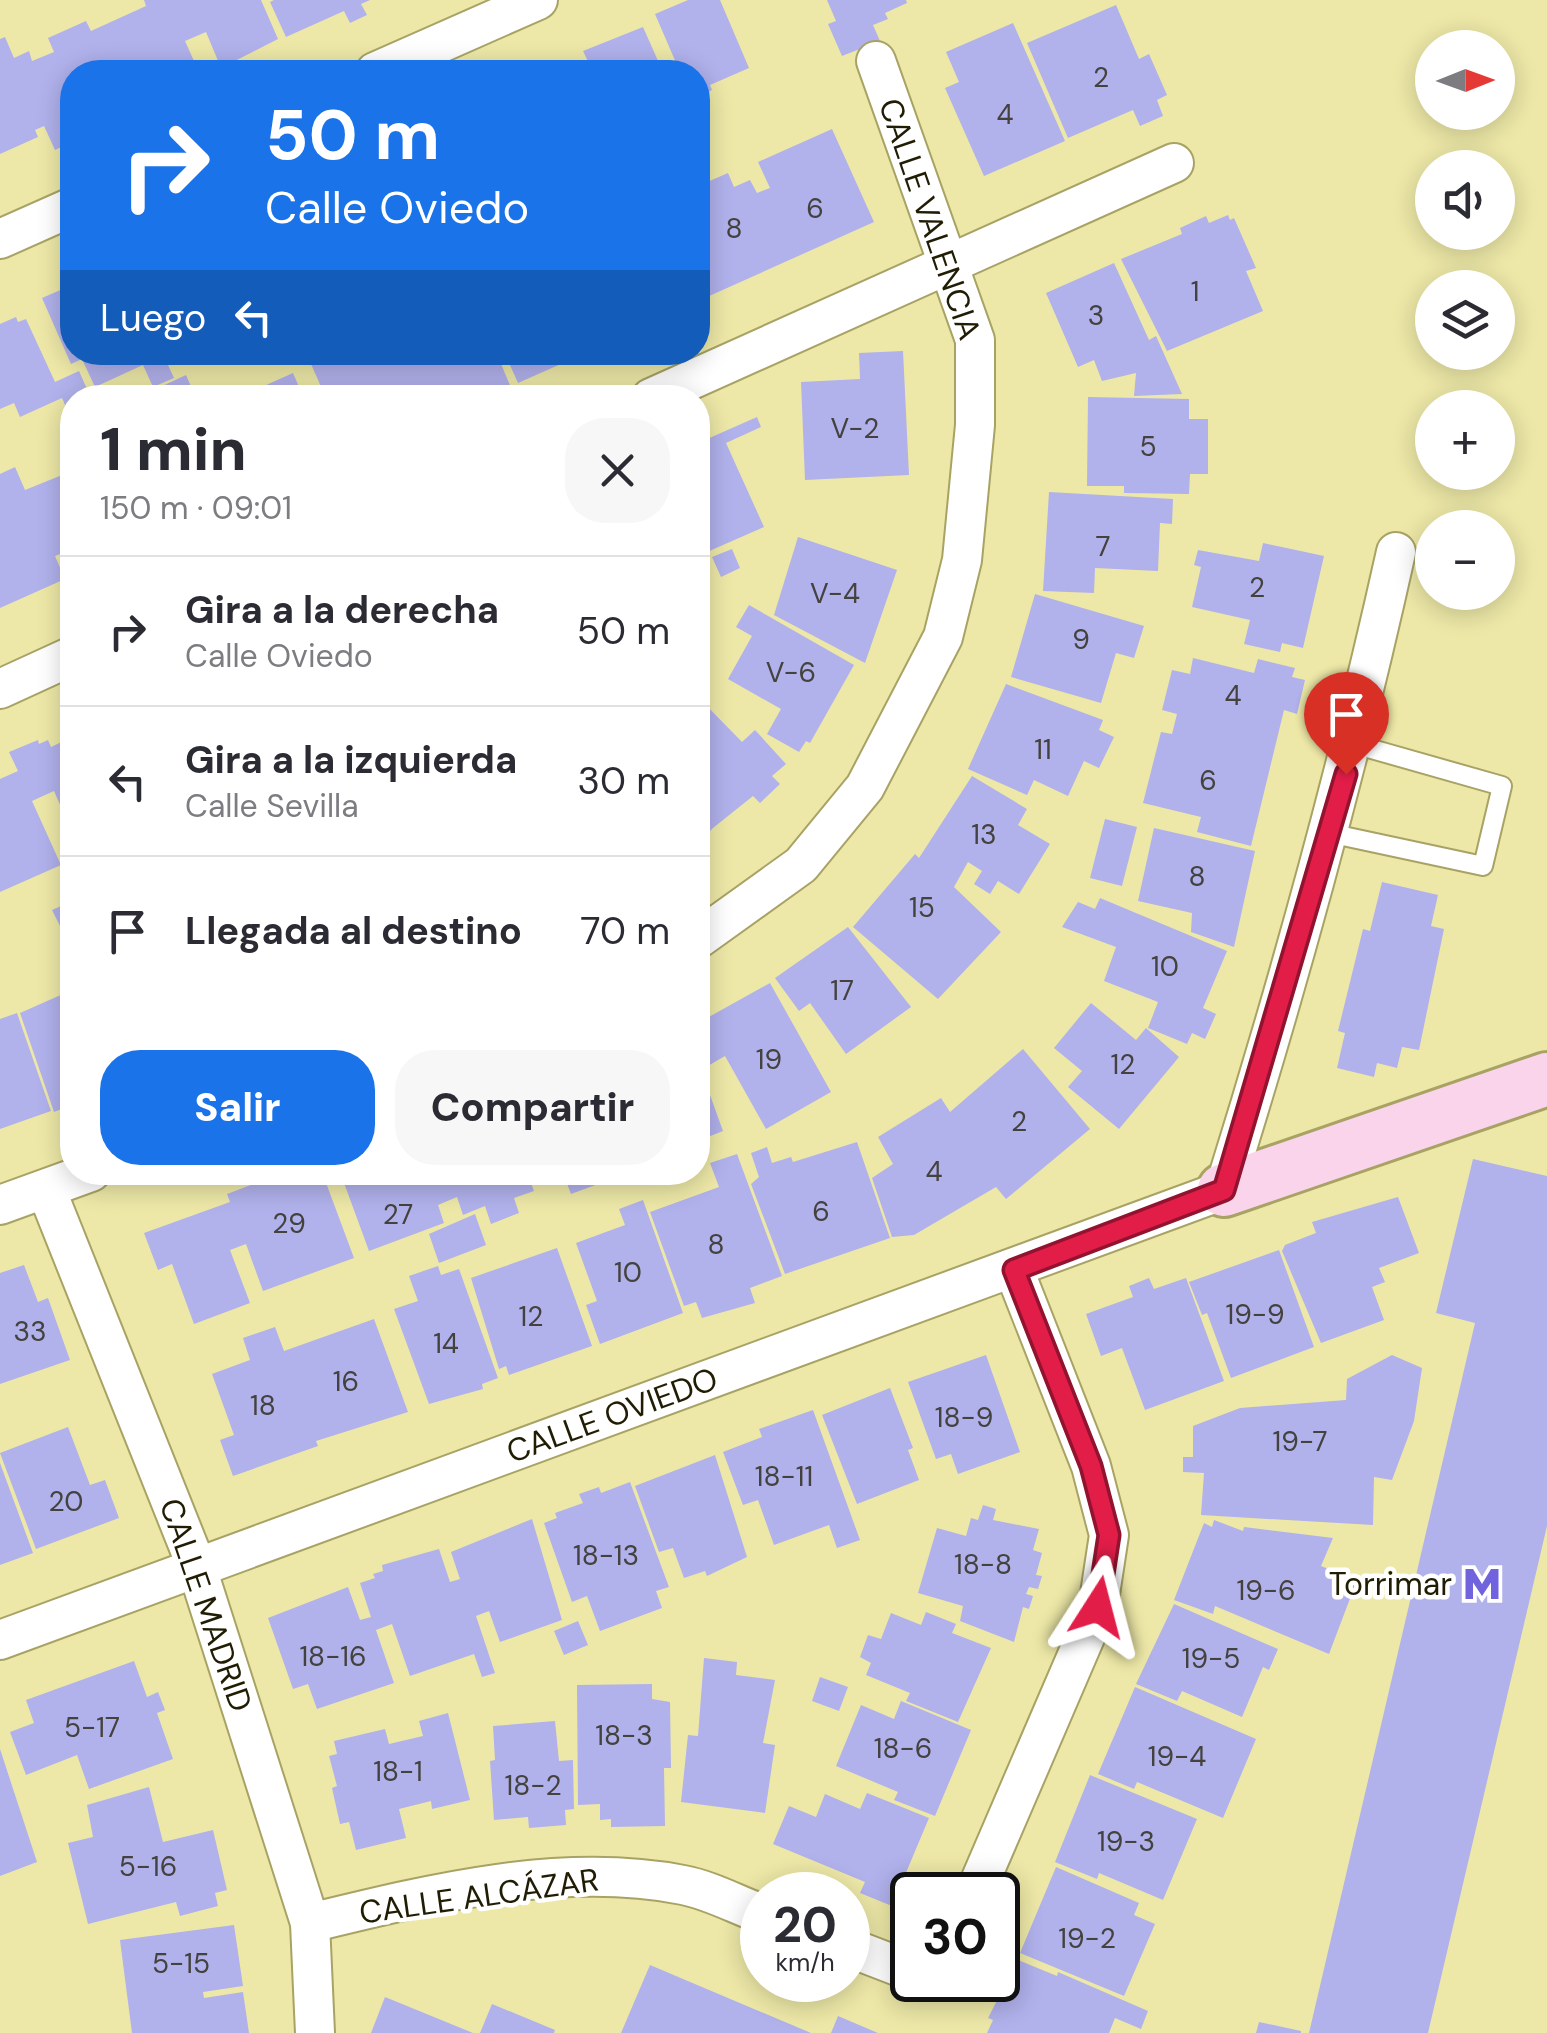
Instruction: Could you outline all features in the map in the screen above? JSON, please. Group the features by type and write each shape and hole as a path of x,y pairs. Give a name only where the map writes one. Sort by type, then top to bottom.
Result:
{"street":[{"path":"402,60 538,0"},
{"name":"CALLE VALENCIA","path":"710,930 800,865 865,788 943,638 962,560 975,425 975,340 952,263 876,61"},
{"path":"681,385 1174,163"},
{"path":"0,240 60,212"},
{"path":"1224,1190 1354,744 1396,552"},
{"path":"0,689 60,662"},
{"path":"1224,1190 1547,1079"},
{"path":"0,1205 60,1184"},
{"name":"CALLE MADRID","path":"46,1189 196,1565 310,1923 315,2033"},
{"name":"CALLE OVIEDO","path":"0,1640 1224,1190"},
{"path":"984,1872 1098,1607 1109,1535 1091,1466 1014,1270"},
{"name":"CALLE ALCÁZAR","path":"310,1923 399,1902 598,1874 686,1885 740,1906"}],"lane":[{"path":"1329,834 1483,866 1502,786 1354,744"}],"building":[{"path":"144,0 261,0 278,39 237,60 218,60 206,32 185,41 194,60 60,60 60,148 55,150 44,126 35,130 38,137 0,154 0,39 5,37 14,58 29,51 32,61 54,52 48,38 86,21 91,31 146,6"},
{"path":"370,0 361,4 367,15 350,23 344,11 286,37 270,2"},
{"path":"688,0 720,0 749,68 710,85 710,60 675,60 655,14"},
{"path":"827,0 907,3 885,13 888,19 873,25 880,41 842,56 828,24 836,21"},
{"path":"1116,5 1139,59 1149,54 1167,95 1157,100 1163,116 1140,126 1133,110 1068,138 1027,43"},
{"path":"1013,23 1065,141 984,176 945,88 959,82 946,52"},
{"path":"643,27 658,60 587,60 583,51"},
{"path":"832,129 874,222 710,296 710,181 728,173 734,187 750,180 757,193 770,188 758,162"},
{"path":"1228,215 1230,220 1234,218 1256,268 1246,271 1263,311 1167,351 1121,259 1182,234 1180,228 1206,216 1209,223"},
{"path":"1114,263 1149,340 1156,336 1182,394 1134,396 1136,373 1102,381 1094,360 1078,367 1046,293"},
{"path":"60,290 60,339 42,298"},
{"path":"16,317 18,322 26,319 55,382 79,371 85,385 60,385 60,399 20,417 14,403 0,409 0,324"},
{"path":"903,351 909,475 805,480 801,382 860,379 859,353"},
{"path":"85,365 143,365 99,385 94,385"},
{"path":"143,365 168,365 174,378 152,385"},
{"path":"311,365 501,365 510,385 320,385"},
{"path":"510,365 559,365 518,383"},
{"path":"293,373 298,385 266,385"},
{"path":"186,375 190,385 164,385"},
{"path":"1088,397 1189,399 1189,419 1208,419 1208,474 1190,474 1189,494 1124,493 1124,486 1087,486"},
{"path":"757,417 761,427 726,443 764,527 710,551 710,438"},
{"path":"15,467 25,490 60,476 60,554 55,556 60,581 0,608 0,474"},
{"path":"1049,492 1173,499 1172,524 1160,523 1158,571 1095,568 1094,593 1043,591"},
{"path":"798,537 897,570 865,663 774,615"},
{"path":"1263,543 1324,556 1303,648 1282,643 1280,652 1244,644 1250,620 1192,607 1201,567 1194,565 1198,550 1259,561"},
{"path":"732,549 740,568 721,577 712,557"},
{"path":"1035,594 1144,626 1134,658 1116,653 1101,703 1011,677"},
{"path":"749,605 854,665 810,743 806,741 799,752 767,734 781,709 728,679 752,636 736,627"},
{"path":"1193,658 1254,673 1258,659 1295,668 1292,677 1305,680 1297,714 1284,710 1251,846 1197,832 1201,817 1143,803 1161,732 1172,734 1177,714 1162,710 1172,670 1190,674"},
{"path":"1006,684 1103,720 1099,730 1114,737 1099,768 1084,761 1068,796 1034,780 1027,795 968,769"},
{"path":"710,709 742,742 755,730 786,764 772,776 780,784 760,803 753,796 710,831"},
{"path":"38,740 39,744 48,740 51,747 60,743 60,805 54,791 32,801 60,865 0,892 0,779 18,771 9,752"},
{"path":"972,776 1027,809 1018,825 1050,844 1019,894 998,881 990,894 974,884 982,871 968,862 954,887 1001,932 938,999 853,927 915,854 919,858"},
{"path":"1105,819 1137,827 1122,886 1090,878"},
{"path":"1154,828 1255,851 1234,947 1191,932 1192,913 1138,901"},
{"path":"1382,882 1438,895 1431,926 1444,929 1419,1050 1402,1047 1397,1068 1377,1063 1374,1077 1337,1068 1345,1033 1338,1031 1363,929 1370,931"},
{"path":"1100,898 1227,951 1203,1008 1216,1014 1205,1039 1192,1033 1187,1044 1148,1028 1158,1002 1104,981 1116,947 1062,927 1078,902 1095,909"},
{"path":"60,906 60,926 52,910"},
{"path":"848,927 911,1007 846,1054 810,1003 799,1011 775,978"},
{"path":"770,983 831,1092 766,1129 725,1056 710,1065 710,1016"},
{"path":"60,995 60,1110 54,1112 20,1013"},
{"path":"1091,1003 1136,1040 1146,1028 1179,1057 1119,1129 1068,1087 1082,1071 1054,1048"},
{"path":"17,1013 51,1111 0,1129 0,1019"},
{"path":"1023,1049 1090,1129 1006,1199 996,1187 914,1235 892,1237 872,1178 893,1164 878,1137 941,1098 950,1112"},
{"path":"710,1095 723,1131 710,1136"},
{"path":"857,1142 890,1238 785,1274 751,1184 759,1177 751,1153 767,1147 772,1163 791,1157 793,1162"},
{"path":"737,1154 782,1276 750,1288 755,1303 702,1318 696,1302 684,1306 650,1212 719,1187 710,1163"},
{"path":"1473,1159 1547,1176 1547,1526 1428,2033 1309,2033 1475,1323 1436,1313"},
{"path":"251,1185 327,1185 354,1258 263,1291 246,1244 230,1250 250,1303 194,1324 172,1264 158,1270 144,1233 230,1202 227,1194"},
{"path":"345,1185 532,1185 534,1191 514,1198 519,1213 491,1224 485,1206 463,1215 457,1197 438,1205 444,1223 369,1251"},
{"path":"568,1185 595,1185 571,1194"},
{"path":"1398,1197 1419,1253 1379,1268 1385,1282 1372,1287 1384,1320 1321,1343 1282,1251 1285,1245 1316,1233 1312,1222"},
{"path":"643,1200 683,1313 600,1344 586,1305 597,1301 576,1243 625,1225 619,1209"},
{"path":"475,1214 486,1245 439,1263 429,1234"},
{"path":"557,1248 592,1346 509,1375 506,1366 499,1369 471,1278"},
{"path":"1279,1250 1314,1347 1231,1378 1207,1313 1202,1315 1189,1282"},
{"path":"24,1265 38,1302 48,1298 70,1360 0,1384 0,1273"},
{"path":"438,1266 441,1275 459,1269 498,1378 482,1384 483,1389 429,1404 394,1309 418,1301 409,1276"},
{"path":"1149,1278 1154,1289 1186,1278 1224,1381 1145,1410 1122,1348 1101,1356 1086,1314 1133,1297 1129,1286"},
{"path":"374,1319 408,1412 316,1441 318,1446 233,1476 220,1440 234,1435 212,1374 250,1360 243,1338 275,1327 284,1351"},
{"path":"986,1355 1020,1452 958,1474 951,1454 936,1459 908,1382"},
{"path":"1392,1355 1422,1368 1414,1421 1392,1480 1374,1477 1373,1525 1201,1515 1204,1473 1183,1472 1183,1457 1193,1457 1193,1426 1240,1408 1346,1400 1347,1379"},
{"path":"890,1388 913,1448 908,1450 919,1480 857,1504 822,1415"},
{"path":"813,1410 860,1540 837,1548 829,1525 774,1545 758,1500 743,1505 723,1452 762,1437 759,1429"},
{"path":"68,1427 90,1485 105,1480 119,1518 36,1549 0,1453"},
{"path":"715,1455 747,1557 707,1576 705,1571 684,1578 673,1548 659,1552 635,1486"},
{"path":"0,1463 33,1553 0,1565"},
{"path":"630,1482 669,1587 656,1591 662,1608 600,1631 587,1596 572,1602 544,1523 557,1518 555,1513 583,1503 579,1494 599,1487 601,1493"},
{"path":"983,1505 996,1509 993,1520 1039,1529 1033,1550 1042,1553 1036,1575 1042,1576 1038,1589 1029,1587 1026,1594 1033,1596 1029,1609 1023,1607 1014,1642 960,1621 963,1606 918,1593 937,1528 966,1536 971,1518 978,1520"},
{"path":"532,1519 562,1620 500,1642 489,1611 476,1616 495,1673 482,1677 474,1654 410,1676 392,1624 376,1630 394,1683 317,1709 308,1684 293,1689 268,1618 348,1587 360,1620 371,1617 360,1583 375,1578 373,1574 383,1571 382,1565 439,1549 450,1582 460,1579 451,1552"},
{"path":"1214,1520 1243,1531 1244,1527 1333,1538 1321,1566 1357,1580 1329,1654 1215,1606 1213,1614 1174,1600 1204,1523 1212,1527"},
{"path":"1174,1604 1278,1649 1269,1670 1263,1667 1242,1717 1182,1691 1177,1701 1136,1684"},
{"path":"926,1612 956,1624 952,1633 991,1648 958,1722 906,1701 910,1693 866,1675 871,1663 860,1657 868,1635 881,1639 891,1613 921,1625"},
{"path":"578,1621 588,1645 564,1655 554,1631"},
{"path":"704,1658 737,1662 736,1675 775,1680 763,1743 775,1745 765,1813 681,1802 688,1735 698,1736"},
{"path":"134,1661 147,1697 158,1692 165,1710 157,1713 173,1759 89,1789 77,1755 26,1775 10,1732 34,1723 26,1700"},
{"path":"820,1677 848,1687 839,1711 812,1701"},
{"path":"652,1684 652,1699 670,1702 671,1768 664,1768 665,1826 611,1827 611,1819 600,1820 600,1804 578,1805 577,1685"},
{"path":"1135,1687 1256,1739 1223,1818 1137,1782 1134,1789 1098,1774"},
{"path":"901,1701 971,1730 935,1816 894,1800 898,1792 836,1766 861,1705 894,1719"},
{"path":"448,1713 470,1800 432,1809 431,1801 399,1809 406,1838 356,1850 349,1822 340,1824 332,1788 337,1786 329,1756 337,1754 334,1741 385,1729 389,1744 423,1736 419,1721"},
{"path":"555,1721 559,1761 573,1760 574,1809 565,1810 566,1825 529,1828 528,1817 494,1820 490,1761 495,1760 493,1726"},
{"path":"0,1749 37,1862 0,1876"},
{"path":"1090,1775 1197,1819 1163,1900 1099,1873 1097,1879 1055,1862"},
{"path":"149,1787 163,1842 213,1830 227,1890 215,1893 218,1906 180,1916 176,1902 88,1924 68,1843 93,1837 87,1805"},
{"path":"867,1793 929,1818 906,1872 890,1872 890,1905 870,1897 870,1872 841,1872 773,1844 789,1806 816,1817 825,1794 860,1809"},
{"path":"1056,1867 1139,1903 1134,1915 1155,1924 1124,1996 1020,1953"},
{"path":"234,1925 243,1986 203,1992 204,1998 243,1992 249,2033 132,2033 120,1940"},
{"path":"1020,1961 1057,1976 1058,1972 1148,2011 1141,2029 1115,2018 1109,2033 987,2033 993,2020 988,2018 996,2002 1020,2002"},
{"path":"650,1965 811,2033 621,2033"},
{"path":"385,1997 473,2033 371,2033"},
{"path":"492,2004 555,2030 554,2033 480,2033"},
{"path":"838,2016 878,2033 831,2033"},
{"path":"1259,2022 1301,2031 1301,2033 1256,2033"}],"place":[{"name":"Torrimar","path":"1482,1584"}],"route":[{"path":"1098,1607 1109,1535 1091,1466 1014,1270 1224,1190 1274,1032 1346,774"}]}
